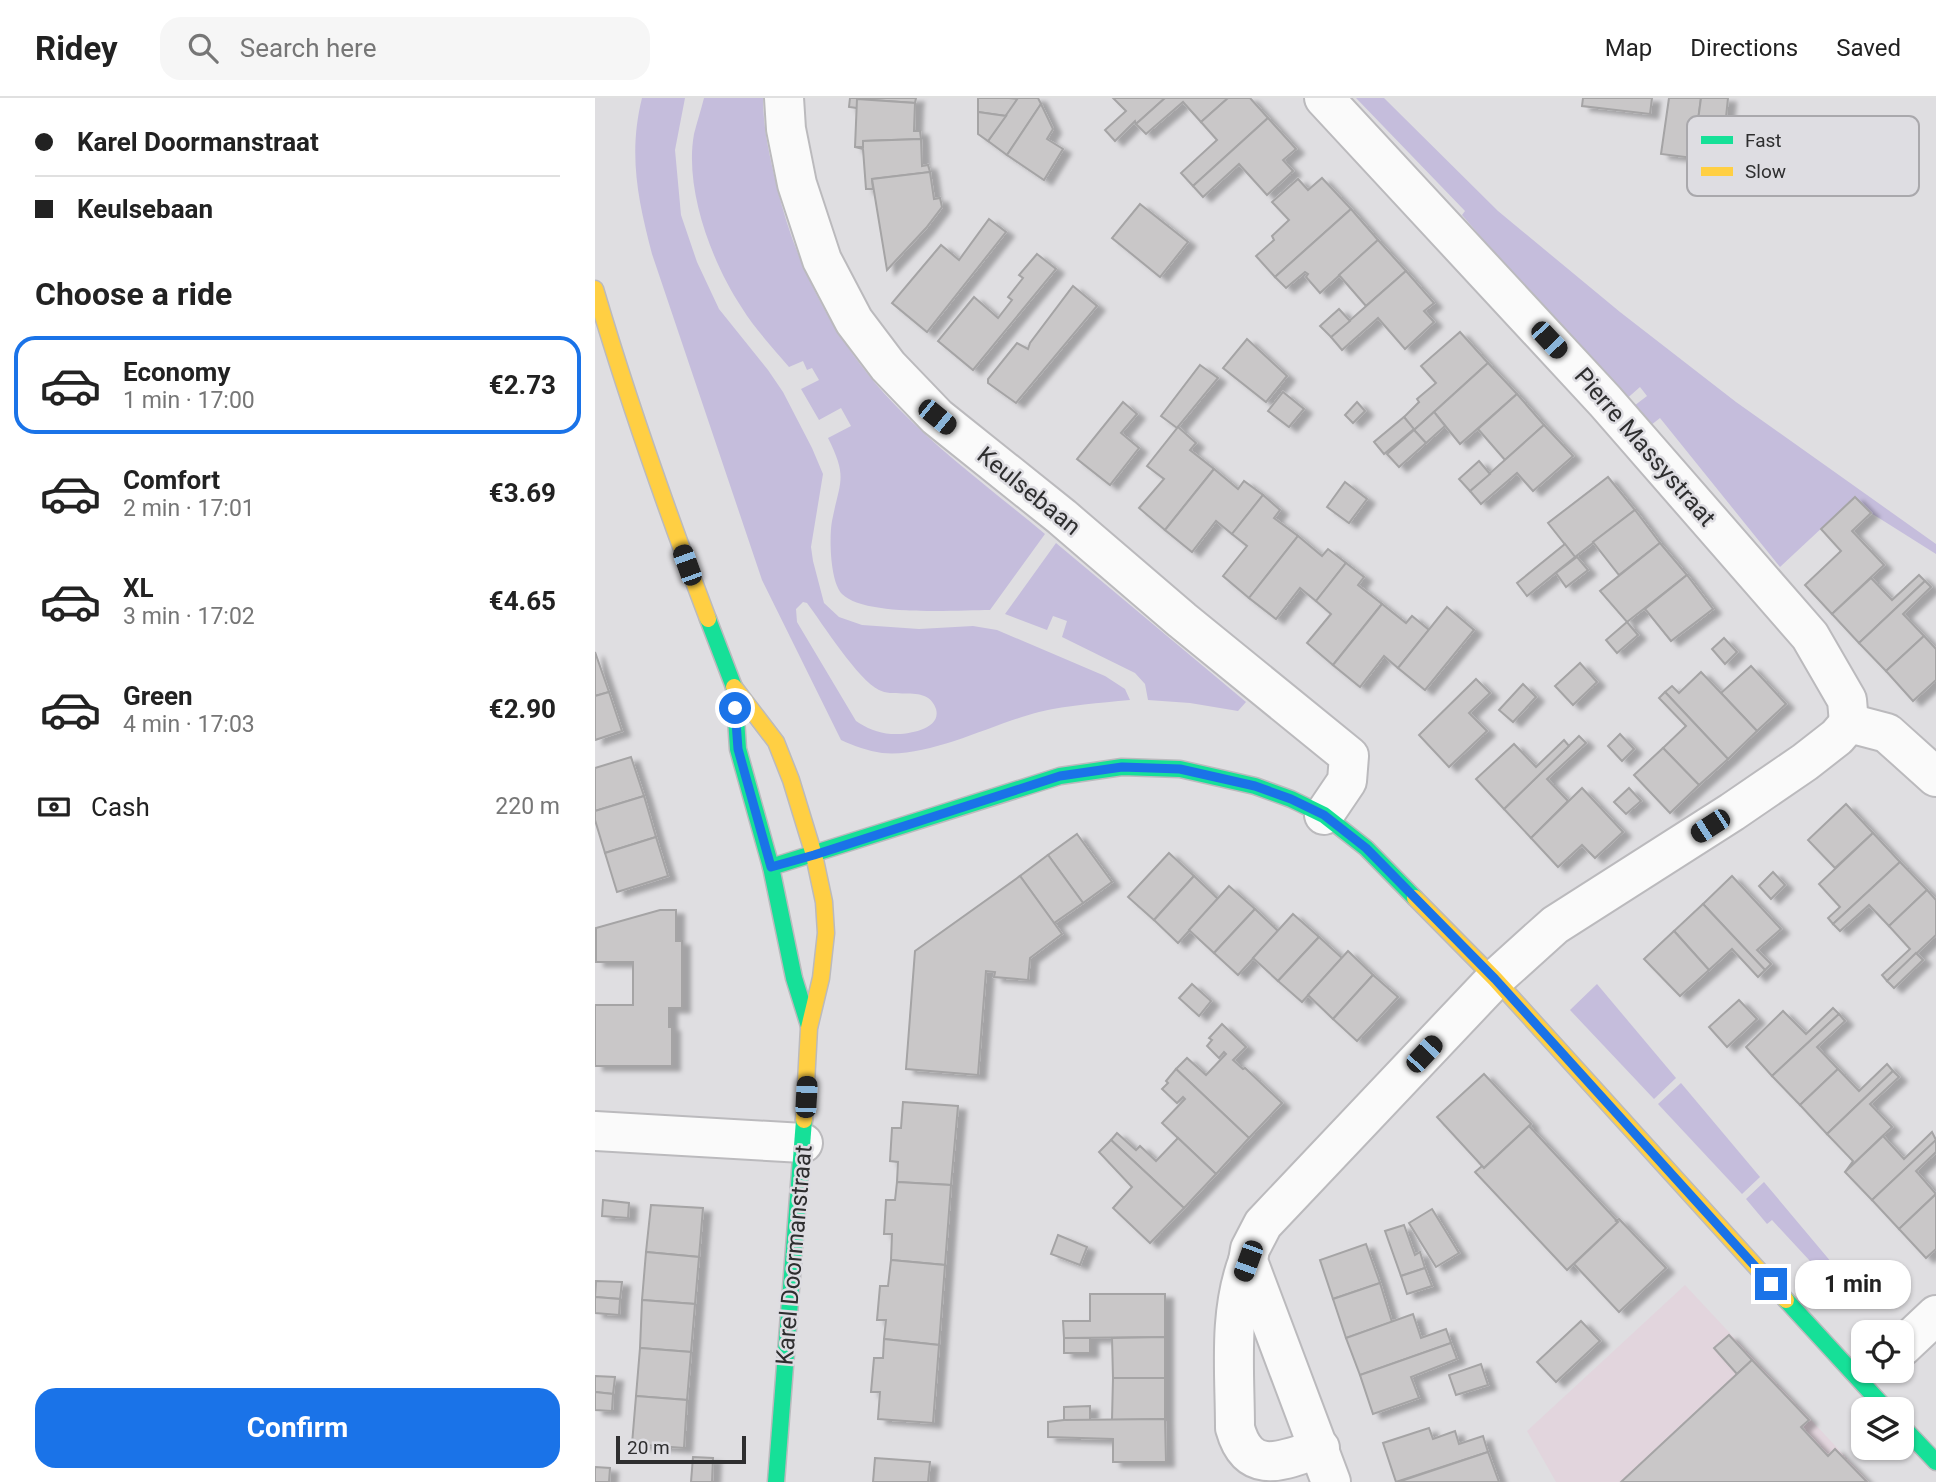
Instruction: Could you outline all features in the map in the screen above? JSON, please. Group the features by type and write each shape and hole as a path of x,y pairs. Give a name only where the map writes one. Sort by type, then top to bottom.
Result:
{"main road":[{"name":"Karel Doormanstraat","path":"595,289 612,347 674,527 734,687 776,742 791,780 814,855 824,902 826,933 821,978 809,1028 803,1143 776,1482"},
{"name":"Karel Doormanstraat","path":"734,687 738,749 771,867 794,978 809,1028"},
{"path":"771,867 1060,776 1122,767 1180,769 1242,783 1291,799 1324,815 1366,848 1495,979 1875,1387"},
{"path":"1914,1439 1936,1462"}],"street":[{"name":"Keulsebaan","path":"784,98 786,130 797,184 822,260 854,321 888,366 937,417 1062,517 1182,620 1349,756 1347,781 1324,815"},
{"name":"Pierre Massystraat","path":"1324,98 1605,401 1810,636 1847,700 1849,723"},
{"path":"1248,1261 1325,1465 1258,1460 1247,1453 1235,1428 1235,1317 1239,1286 1250,1249 1263,1224 1495,979 1555,925 1733,812 1805,762 1837,737 1849,723 1887,733 1936,777"},
{"path":"595,1131 803,1143"},
{"path":"1914,1336 1936,1315"}],"shaded area":[{"path":"642,98 685,98 675,150 681,215 697,262 719,309 783,392 823,474 811,547 824,603 839,617 862,625 919,629 973,626 997,630 1105,676 1125,689 1130,700 1039,712 940,745 900,753 872,751 841,740 762,580 652,254 635,158","holes":["803,602 807,603 851,663 870,684 886,692 919,694 926,697 936,709 933,722 921,730 897,734 877,731 856,721 797,622 796,609"]},
{"path":"704,98 763,98 767,143 786,218 809,278 839,334 877,385 916,426 1045,534 990,610 890,609 854,601 842,594 838,588 831,559 831,537 841,479 838,462 828,438 851,426 841,408 819,420 801,389 819,380 812,368 807,370 803,361 789,367 747,316 720,270 703,225 693,178 694,134"},
{"path":"1356,98 1384,98 1498,211 1620,312 1736,402 1936,544 1936,554 1871,513 1855,497 1780,567 1660,418 1646,429 1630,409 1647,396 1640,387 1623,402 1462,215 1465,211"},
{"path":"1056,543 1246,702 1238,711 1190,703 1148,700 1145,684 1135,673 1062,637 1067,621 1053,616 1047,630 1005,614"},
{"path":"1597,984 1676,1078 1654,1099 1570,1010"},
{"path":"1681,1083 1760,1177 1742,1194 1658,1104"},
{"path":"1764,1182 1858,1294 1848,1302 1772,1220 1767,1224 1746,1199"},
{"path":"1685,1285 1869,1482 1556,1482 1527,1431"}],"building":[{"path":"850,98 916,98 915,103 857,99 857,108 849,107"},
{"path":"978,98 1018,99 1006,116 978,112"},
{"path":"1018,98 1038,98 1041,104 1007,155 988,141"},
{"path":"1113,98 1165,98 1136,124 1135,121 1115,141 1105,130 1126,111"},
{"path":"1165,98 1228,98 1201,122 1183,102 1146,134 1136,124"},
{"path":"1228,98 1250,98 1268,118 1193,186 1181,173 1217,140 1201,122"},
{"path":"1583,98 1652,98 1650,114 1582,106"},
{"path":"1669,98 1701,98 1699,116 1687,116 1687,157 1661,154"},
{"path":"1701,98 1728,98 1726,116 1699,116"},
{"path":"857,99 915,103 914,131 920,131 921,139 863,141 863,147 855,147"},
{"path":"1041,104 1053,129 1047,139 1063,149 1044,180 1007,155"},
{"path":"978,112 1006,116 988,141 978,134"},
{"path":"1268,118 1296,149 1283,160 1293,171 1267,195 1239,164 1203,197 1193,186"},
{"path":"921,139 922,166 928,165 930,172 872,179 873,189 866,189 863,149 855,147 863,147 863,141"},
{"path":"930,172 934,199 940,198 942,207 887,270 872,179"},
{"path":"1322,178 1351,209 1275,277 1256,256 1274,240 1272,236 1289,220 1272,202 1298,179 1308,190"},
{"path":"1140,204 1188,242 1160,277 1112,238"},
{"path":"1351,209 1378,240 1320,293 1305,272 1286,288 1275,277"},
{"path":"989,219 1006,232 927,332 892,303 941,245 959,260"},
{"path":"1378,240 1406,271 1366,306 1339,275"},
{"path":"1037,254 1056,269 973,370 938,341 974,297 998,318 1012,300 1008,297 1023,278 1019,275"},
{"path":"1406,271 1434,303 1424,311 1434,322 1405,349 1378,318 1342,350 1331,337"},
{"path":"1073,286 1097,306 1016,403 988,383 988,379 1017,343 1028,349"},
{"path":"1339,309 1350,321 1331,337 1320,326"},
{"path":"1460,332 1488,363 1414,430 1404,417 1419,402 1417,399 1436,383 1421,366"},
{"path":"1247,339 1287,376 1266,402 1223,368"},
{"path":"1488,363 1517,394 1460,444 1434,412"},
{"path":"1200,365 1218,378 1177,428 1161,416"},
{"path":"1283,392 1304,409 1289,427 1268,411"},
{"path":"1517,394 1544,425 1505,460 1478,429"},
{"path":"1123,402 1137,414 1121,433 1139,448 1110,485 1077,459"},
{"path":"1357,402 1365,411 1353,423 1345,415"},
{"path":"1434,412 1445,426 1426,443 1414,430"},
{"path":"1404,417 1414,429 1384,454 1374,442"},
{"path":"1544,425 1573,456 1533,491 1517,473 1481,504 1470,491"},
{"path":"1178,427 1196,443 1190,450 1214,469 1165,530 1139,508 1164,479 1147,466"},
{"path":"1414,430 1426,443 1399,467 1387,454"},
{"path":"1479,461 1490,474 1470,491 1459,479"},
{"path":"1214,469 1238,489 1244,481 1263,495 1232,534 1216,521 1192,552 1165,530"},
{"path":"1608,477 1635,510 1575,557 1548,523"},
{"path":"1345,482 1367,499 1349,523 1327,507"},
{"path":"1263,495 1280,510 1274,518 1298,536 1249,598 1223,576 1247,546 1232,534"},
{"path":"1855,497 1871,513 1852,531 1884,565 1832,614 1805,585 1841,551 1821,529"},
{"path":"1635,510 1660,543 1619,575 1593,542"},
{"path":"1298,536 1322,556 1328,549 1346,563 1316,601 1300,588 1276,619 1249,598"},
{"path":"1660,543 1687,575 1627,622 1600,591"},
{"path":"1565,544 1575,557 1527,596 1517,583"},
{"path":"1577,557 1588,570 1566,587 1556,573"},
{"path":"1346,563 1364,577 1358,585 1382,604 1333,665 1307,643 1331,614 1316,601"},
{"path":"1687,575 1713,609 1671,641 1645,609"},
{"path":"1919,575 1925,581 1859,643 1832,614 1871,578 1892,600"},
{"path":"1925,581 1931,587 1903,614 1924,636 1886,671 1859,643"},
{"path":"1382,604 1406,623 1412,616 1429,630 1398,668 1384,656 1360,687 1333,665"},
{"path":"1447,607 1474,630 1425,690 1398,668"},
{"path":"1627,622 1638,635 1617,653 1606,640"},
{"path":"1924,636 1936,649 1936,680 1913,701 1886,671"},
{"path":"1724,638 1737,652 1725,664 1712,649"},
{"path":"595,652 609,692 595,696"},
{"path":"1580,663 1597,682 1573,705 1555,686"},
{"path":"1751,666 1786,704 1757,731 1721,693"},
{"path":"1701,672 1757,731 1728,759 1665,692 1672,686 1679,693"},
{"path":"1476,679 1490,693 1469,713 1487,731 1449,767 1419,735"},
{"path":"1523,684 1536,697 1513,722 1499,710"},
{"path":"609,692 622,731 595,740 595,696"},
{"path":"1665,692 1728,759 1699,785 1663,748 1686,726 1659,698"},
{"path":"1620,734 1634,749 1622,761 1608,746"},
{"path":"1579,736 1586,743 1547,779 1568,801 1531,838 1504,809"},
{"path":"1564,740 1569,746 1504,809 1476,779 1514,744 1536,767"},
{"path":"1663,748 1699,785 1670,813 1634,775"},
{"path":"631,757 644,796 595,811 595,768"},
{"path":"1582,788 1623,832 1595,858 1582,845 1558,867 1531,838"},
{"path":"1629,788 1641,801 1626,814 1614,802"},
{"path":"644,796 656,837 605,853 595,811"},
{"path":"1846,804 1873,833 1835,868 1808,840"},
{"path":"1873,833 1900,862 1833,924 1828,918 1840,907 1819,884"},
{"path":"1077,834 1112,882 1083,903 1048,855"},
{"path":"656,837 668,876 617,892 605,853"},
{"path":"1169,853 1194,876 1154,920 1128,897"},
{"path":"1048,855 1083,903 1054,923 1020,876"},
{"path":"1900,862 1927,890 1889,926 1869,905 1840,931 1833,924"},
{"path":"1773,872 1785,885 1771,899 1759,886"},
{"path":"1020,876 1062,934 1030,958 1028,980 994,977 995,972 986,971 978,1075 906,1069 915,951"},
{"path":"1194,876 1218,899 1178,943 1154,920"},
{"path":"1732,876 1781,929 1757,950 1771,964 1765,970 1703,904"},
{"path":"1229,886 1255,909 1214,953 1189,930"},
{"path":"1927,890 1936,900 1936,935 1887,981 1882,975 1910,949 1889,926"},
{"path":"1703,904 1765,970 1758,977 1732,949 1709,970 1674,931"},
{"path":"1255,909 1278,931 1238,975 1214,953"},
{"path":"660,910 676,910 676,941 682,941 682,1008 669,1008 672,1066 595,1066 595,1005 633,1005 633,962 596,962 596,928"},
{"path":"1293,914 1319,937 1278,981 1253,958"},
{"path":"1674,931 1709,970 1680,996 1644,959"},
{"path":"1319,937 1342,958 1302,1002 1278,981"},
{"path":"1348,951 1373,975 1333,1019 1308,995"},
{"path":"1916,953 1923,960 1894,988 1887,981"},
{"path":"1373,975 1398,997 1357,1041 1333,1019"},
{"path":"1192,984 1211,1001 1199,1016 1179,998"},
{"path":"1739,1000 1757,1019 1727,1047 1709,1027"},
{"path":"1833,1008 1839,1014 1772,1076 1746,1047 1783,1011 1806,1034"},
{"path":"1839,1014 1845,1021 1817,1047 1838,1069 1800,1105 1772,1076"},
{"path":"1222,1024 1246,1047 1233,1060 1282,1103 1249,1138 1176,1069 1187,1058 1206,1075 1226,1054 1224,1052 1219,1058 1207,1046 1212,1040 1209,1038"},
{"path":"1887,1064 1893,1071 1827,1134 1800,1105 1838,1069 1859,1091"},
{"path":"1176,1069 1249,1138 1216,1174 1162,1123 1185,1099 1183,1097 1177,1103 1162,1089"},
{"path":"1893,1071 1899,1077 1870,1104 1892,1127 1845,1172 1853,1161 1827,1134"},
{"path":"1484,1074 1531,1124 1484,1168 1437,1117"},
{"path":"903,1102 958,1106 951,1185 897,1182 898,1162 890,1161 892,1128 901,1128"},
{"path":"1529,1126 1618,1222 1567,1270 1475,1172 1482,1166 1484,1168"},
{"path":"1932,1132 1936,1140 1872,1200 1845,1172 1883,1136 1904,1159"},
{"path":"1117,1133 1136,1150 1140,1146 1156,1161 1178,1138 1216,1174 1184,1208 1111,1140"},
{"path":"1111,1140 1184,1208 1150,1243 1113,1208 1132,1187 1099,1152"},
{"path":"1936,1140 1936,1152 1916,1171 1936,1194 1899,1229 1872,1200"},
{"path":"897,1182 951,1185 945,1265 891,1260 892,1234 884,1234 886,1200 895,1200"},
{"path":"1936,1194 1936,1249 1926,1258 1899,1229"},
{"path":"603,1200 629,1203 628,1218 602,1216"},
{"path":"651,1205 703,1208 699,1257 646,1252"},
{"path":"1432,1209 1459,1253 1436,1267 1409,1223"},
{"path":"1619,1219 1666,1268 1619,1312 1574,1264"},
{"path":"1404,1225 1415,1255 1420,1252 1425,1268 1401,1276 1385,1231"},
{"path":"1058,1235 1087,1247 1080,1265 1051,1254"},
{"path":"1366,1244 1380,1283 1333,1299 1320,1260"},
{"path":"646,1252 699,1257 695,1304 642,1300"},
{"path":"891,1260 945,1265 939,1345 884,1339 886,1320 877,1320 880,1286 888,1286"},
{"path":"1425,1268 1432,1286 1407,1294 1401,1276"},
{"path":"596,1281 622,1282 620,1299 595,1297"},
{"path":"1380,1283 1392,1322 1346,1338 1333,1299"},
{"path":"1090,1294 1165,1294 1165,1337 1064,1338 1063,1321 1090,1321"},
{"path":"595,1297 620,1299 619,1315 595,1313"},
{"path":"642,1300 695,1304 691,1352 640,1348"},
{"path":"1413,1314 1421,1338 1446,1329 1451,1343 1360,1375 1346,1338"},
{"path":"1581,1321 1600,1341 1556,1382 1537,1362"},
{"path":"1729,1335 1752,1360 1737,1374 1714,1348"},
{"path":"1165,1337 1165,1378 1113,1378 1112,1338"},
{"path":"1064,1338 1090,1338 1090,1353 1064,1353"},
{"path":"884,1339 939,1345 933,1423 878,1419 880,1392 871,1392 874,1358 883,1358"},
{"path":"1451,1343 1457,1359 1411,1377 1419,1398 1373,1414 1360,1375"},
{"path":"640,1348 691,1352 687,1400 636,1396"},
{"path":"1752,1360 1809,1420 1801,1427 1828,1456 1835,1449 1867,1482 1621,1482"},
{"path":"1481,1364 1488,1385 1456,1395 1449,1375"},
{"path":"595,1376 615,1377 613,1394 595,1392"},
{"path":"1113,1378 1165,1378 1165,1419 1112,1420"},
{"path":"595,1392 613,1394 612,1411 595,1410"},
{"path":"636,1396 687,1400 684,1448 632,1444"},
{"path":"1090,1406 1090,1420 1064,1420 1064,1407"},
{"path":"1165,1419 1166,1462 1113,1462 1113,1439 1048,1437 1048,1422"},
{"path":"1429,1428 1433,1439 1455,1431 1459,1444 1483,1436 1488,1452 1396,1482 1383,1443"},
{"path":"1488,1452 1499,1482 1398,1482"},
{"path":"693,1457 713,1458 712,1482 691,1482"},
{"path":"875,1458 930,1462 928,1482 873,1482"},
{"path":"595,1467 610,1468 609,1482 595,1482"}],"traffic: fast":[{"path":"708,619 734,687 738,749 771,867 794,978 809,1026"},
{"path":"771,867 1060,776 1122,767 1180,769 1255,786 1324,815 1366,848 1415,898"},
{"path":"776,1482 804,1120"},
{"path":"1786,1300 1875,1397"},
{"path":"1914,1439 1936,1462"}],"traffic: slow":[{"path":"595,289 649,456 708,619"},
{"path":"734,687 776,742 791,780 814,855 824,902 826,933 821,978 809,1028 804,1120"},
{"path":"1415,898 1495,979 1786,1300"}],"route":[{"path":"735,708 738,749 771,867 1060,776 1122,767 1180,769 1255,786 1324,815 1366,848 1495,979 1771,1284"}]}
